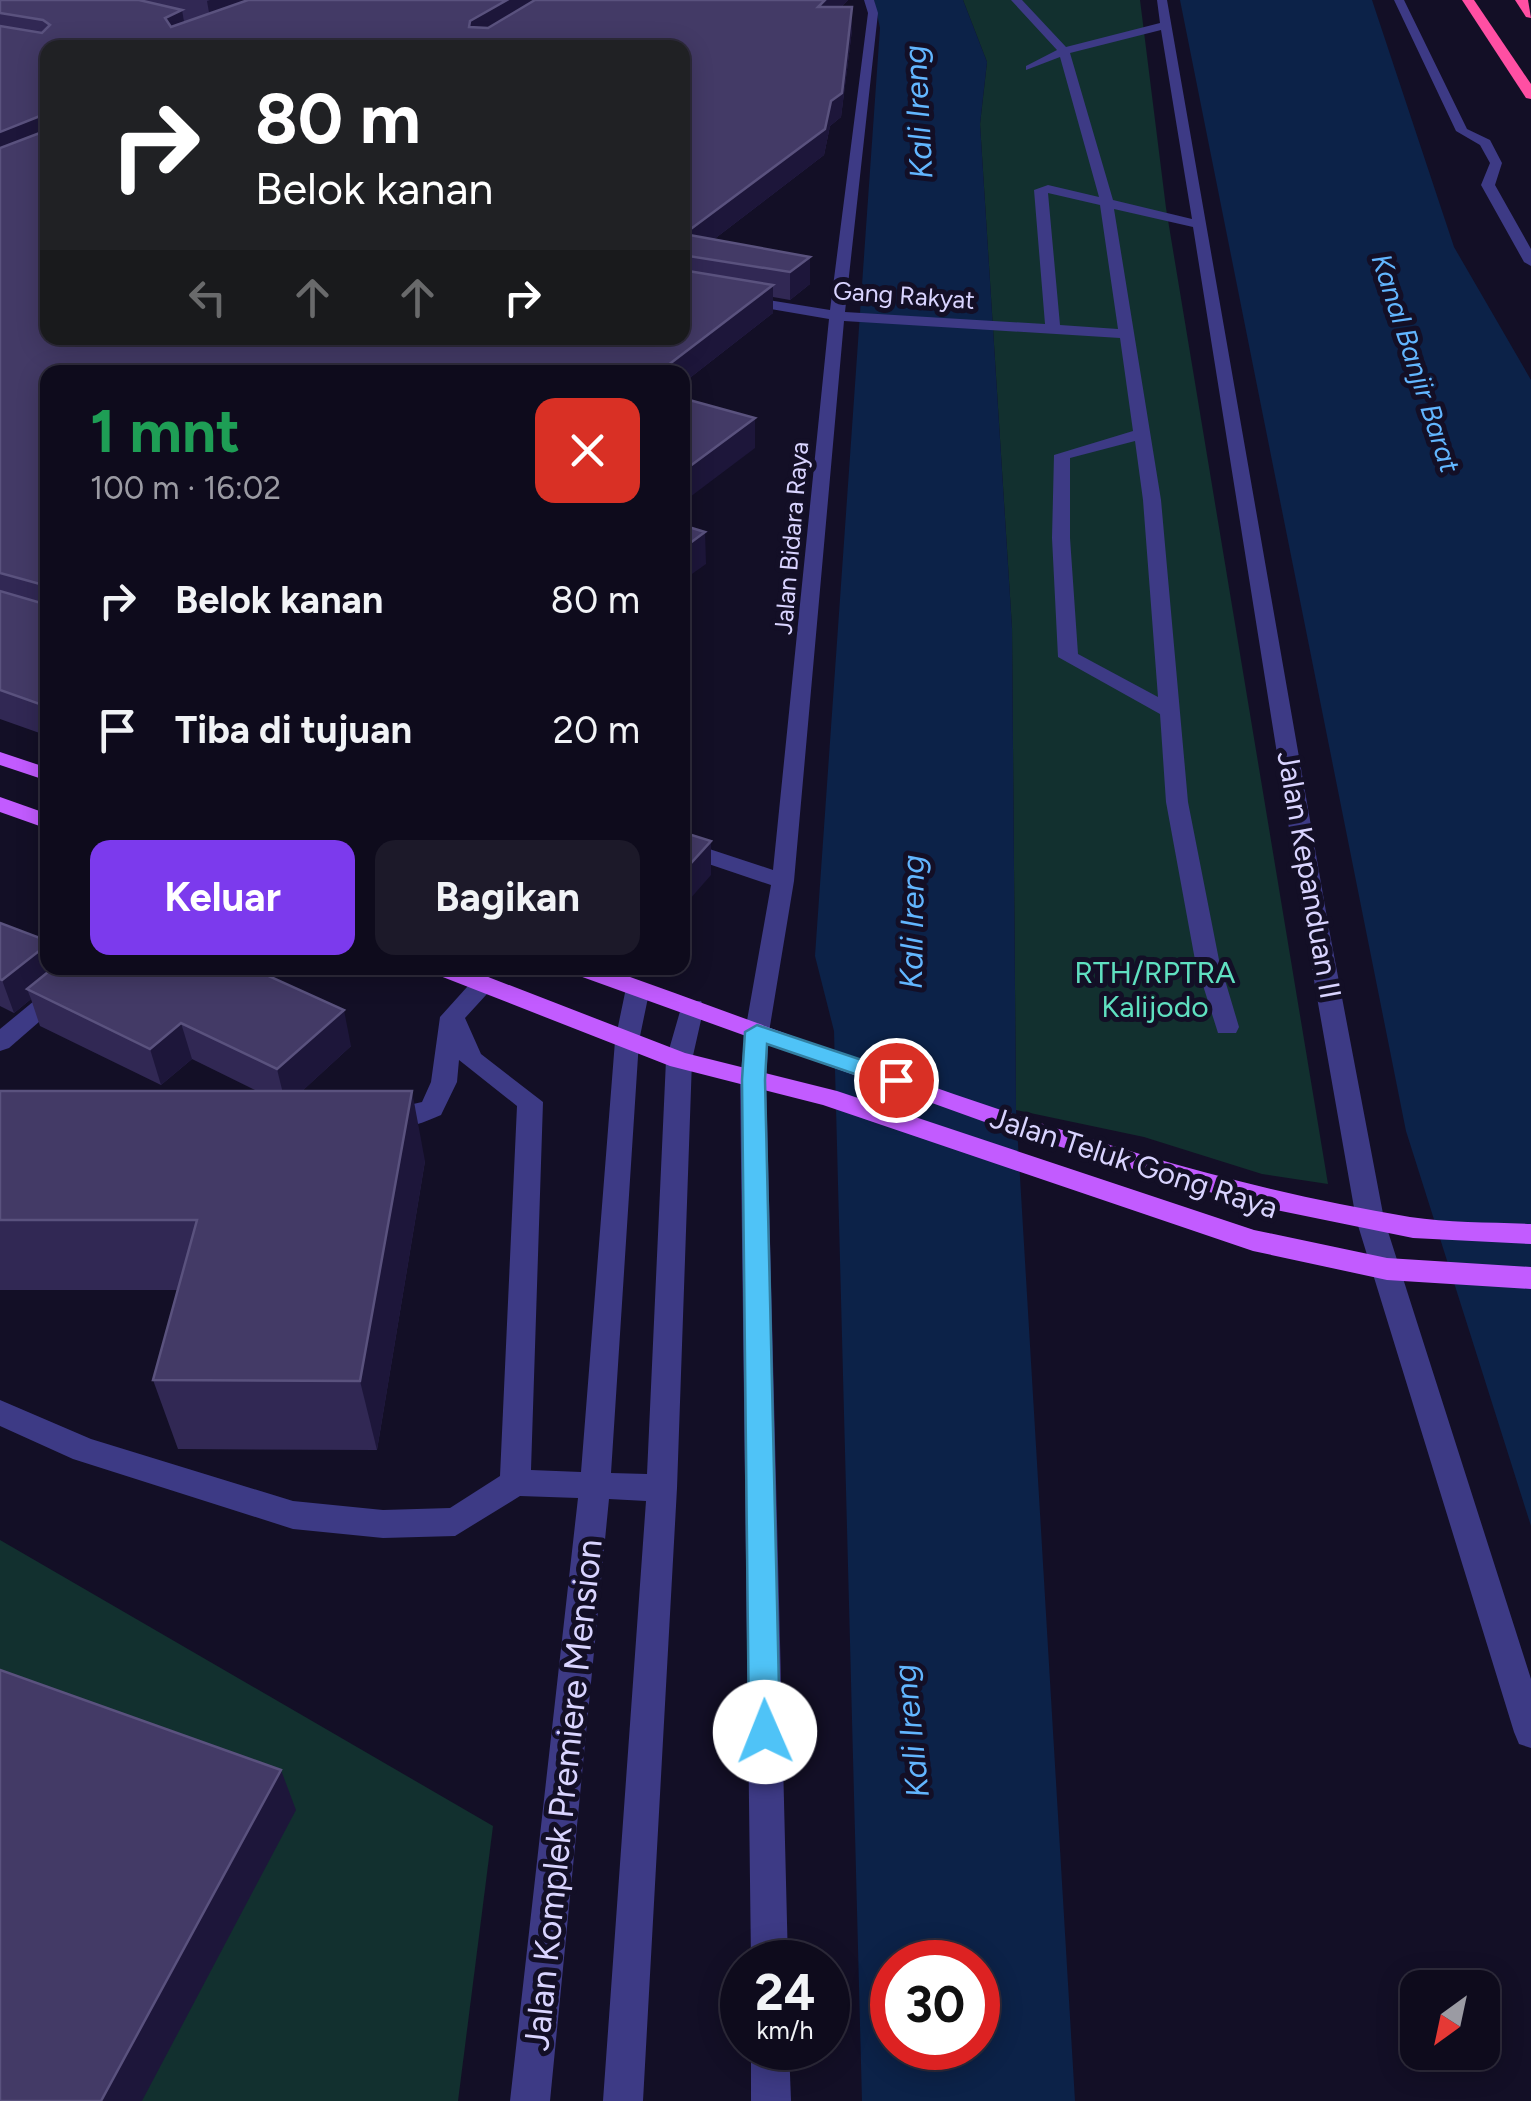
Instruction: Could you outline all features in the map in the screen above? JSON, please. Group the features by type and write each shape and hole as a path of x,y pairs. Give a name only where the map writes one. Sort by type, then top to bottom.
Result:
{"highway":[{"path":"1468,0 1531,95"},
{"path":"1521,0 1531,14"}],"main road":[{"path":"0,758 40,772"},
{"path":"0,804 40,819"},
{"name":"Jalan Teluk Gong Raya","path":"463,975 679,1060 828,1097 1252,1240 1388,1269 1531,1278"},
{"name":"Jalan Teluk Gong Raya","path":"602,975 1027,1127 1252,1196 1413,1228 1531,1234"}],"street":[{"name":"Jalan Bidara Raya","path":"769,1940 753,1080 757,1032 784,881 862,133 873,13 869,0"},
{"name":"Jalan Kepanduan II","path":"1162,0 1314,910 1370,1219 1531,1732"},
{"path":"1399,0 1462,131 1484,143 1496,163 1488,185 1531,262"},
{"path":"1024,3 1064,50 1104,179 1141,434 1172,713 1177,802 1207,960 1227,1027"},
{"path":"1030,68 1064,50 1166,25"},
{"path":"1053,330 1040,192 1048,189 1200,225"},
{"name":"Gang Rakyat","path":"690,291 844,317 1124,334"},
{"path":"1141,434 1062,455 1061,538 1068,657 1172,713"},
{"path":"690,850 784,881"},
{"path":"0,1042 81,975"},
{"path":"364,1120 413,1118 432,1108 444,1082 452,1018 485,983"},
{"name":"Jalan Komplek Premiere Mension","path":"530,2101 596,1488 627,1040 638,988"},
{"path":"622,2101 662,1488 679,1060 692,1006"},
{"path":"452,1018 472,1059 530,1102 514,1483"},
{"path":"0,1412 84,1450 292,1515 382,1524 455,1522 514,1483 662,1488"},
{"path":"770,2070 771,2101"}],"green space":[{"name":"RTH/RPTRA Kalijodo","path":"963,0 1140,0 1166,208 1328,1184 1262,1174 1144,1137 1016,1110 1012,628 980,124 987,62"},
{"path":"0,1540 493,1826 458,2101 0,2101"}],"water":[{"name":"Kali Ireng","path":"874,0 963,0 987,62 980,124 1012,628 1016,1110 1075,2101 862,2101 834,1031 815,956 880,28"},
{"name":"Kanal Banjir Barat","path":"1180,0 1372,0 1454,247 1531,380 1531,1526 1406,1131"}],"building":[{"path":"0,0 139,0 182,10 165,18 171,27 248,0 507,0 470,21 469,27 488,28 535,0 825,0 818,7 852,7 842,93 831,101 825,129 690,230 690,40 40,40 40,116 0,132 0,26 42,33 50,25 43,20 0,13"},
{"path":"40,133 40,345 690,345 690,271 773,285 668,365 40,365 40,584 0,573 0,148"},
{"path":"690,235 810,257 790,272 690,256"},
{"path":"690,400 755,418 690,466"},
{"path":"690,527 705,532 690,543"},
{"path":"0,591 40,603 40,704 0,690"},
{"path":"690,834 711,841 690,864"},
{"path":"0,923 40,938 40,950 0,979"},
{"path":"44,975 266,975 344,1010 277,1069 181,1023 150,1049 27,989"},
{"path":"0,1091 412,1091 360,1381 153,1380 197,1220 0,1220"},
{"path":"0,1670 281,1770 101,2101 0,2101"}],"route":[{"path":"765,1732 753,1080 757,1032 896,1080"}]}
